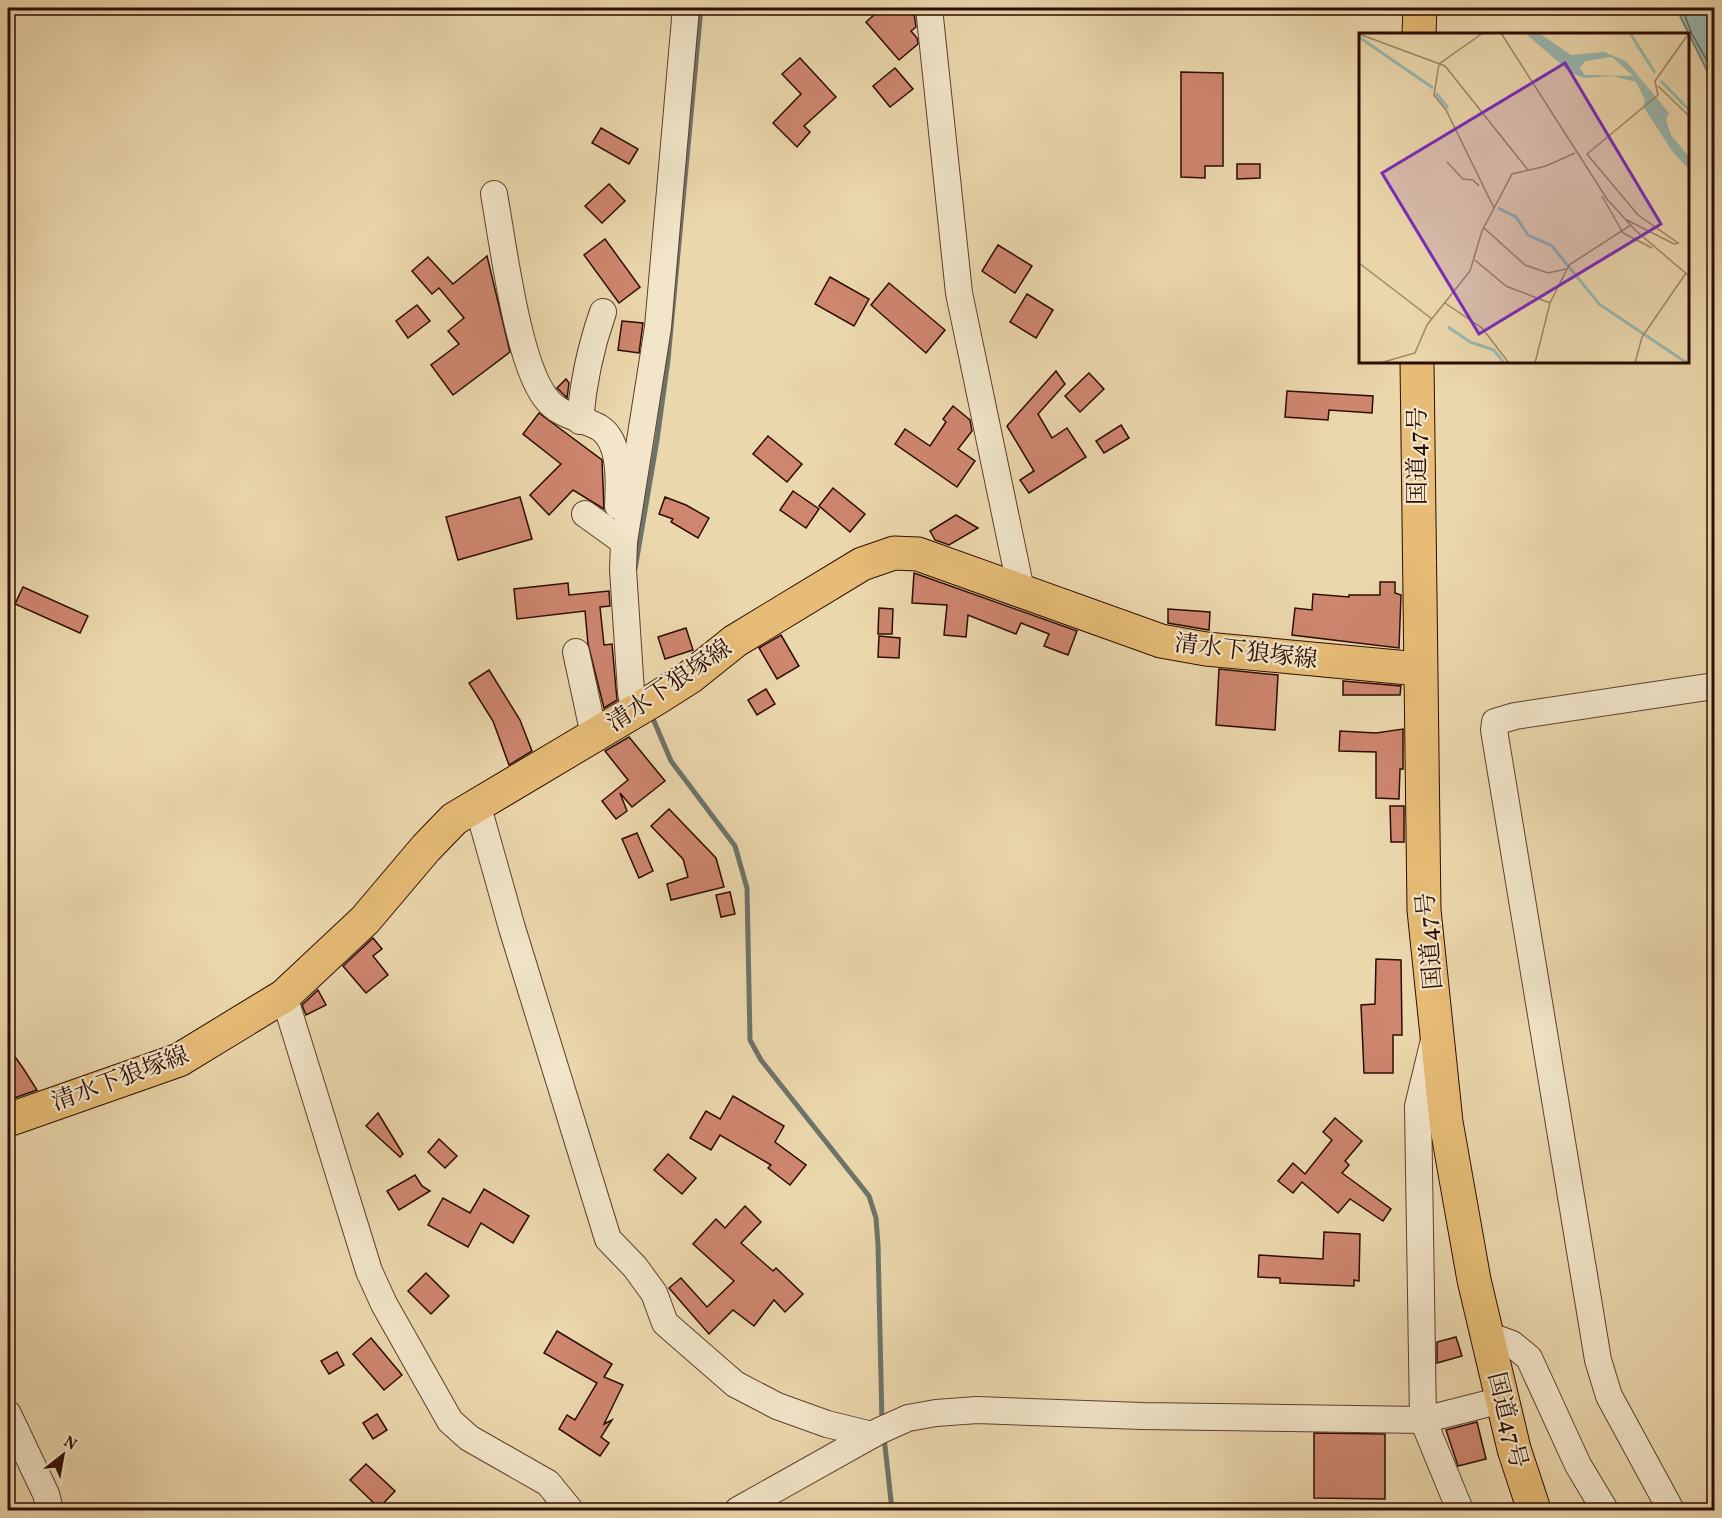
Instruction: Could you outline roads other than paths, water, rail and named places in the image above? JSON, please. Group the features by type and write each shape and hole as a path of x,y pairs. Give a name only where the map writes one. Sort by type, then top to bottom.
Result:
{"main road":[{"path":"1419,33 1420,8"},
{"name":"国道47号","path":"1417,363 1419,669 1424,910 1446,1122 1487,1335 1514,1449 1534,1510"},
{"name":"清水下狼塚線","path":"8,1120 179,1060 284,996 365,920 426,848 454,819 478,807 690,677 735,641 862,564 894,553 918,554 1161,641 1206,650 1419,669"}],"street":[{"path":"644,705 627,636 624,542 658,327 686,8"},
{"path":"930,8 959,293 1021,590"},
{"path":"494,194 521,337 537,385 555,408 601,429 611,443 617,464 617,512 624,542"},
{"path":"580,421 584,377 591,346 603,312"},
{"path":"585,514 624,542"},
{"path":"576,652 594,735"},
{"path":"1671,1510 1609,1396 1599,1360 1494,730 1495,722 1515,716 1714,686"},
{"path":"478,807 512,928 608,1239 635,1267 654,1293 665,1323 735,1384 777,1406 827,1424 879,1431"},
{"path":"284,996 369,1271 395,1323 450,1421 469,1438 548,1484 570,1510"},
{"path":"1437,1031 1418,1106 1423,1420 1460,1510"},
{"path":"1487,1335 1512,1344 1529,1358 1578,1465 1605,1510"},
{"path":"738,1510 879,1431 908,1418 977,1410 1147,1416 1423,1420 1502,1400"},
{"path":"8,1414 46,1494 50,1510"}],"water":[{"path":"1676,8 1714,8 1714,85 1689,33"}],"waterway":[{"path":"635,569 668,360 701,8"},
{"path":"651,714 671,761 735,846 747,888 750,1040 761,1060 869,1196 876,1218 878,1245 882,1422"},
{"path":"884,1437 892,1510"}]}
